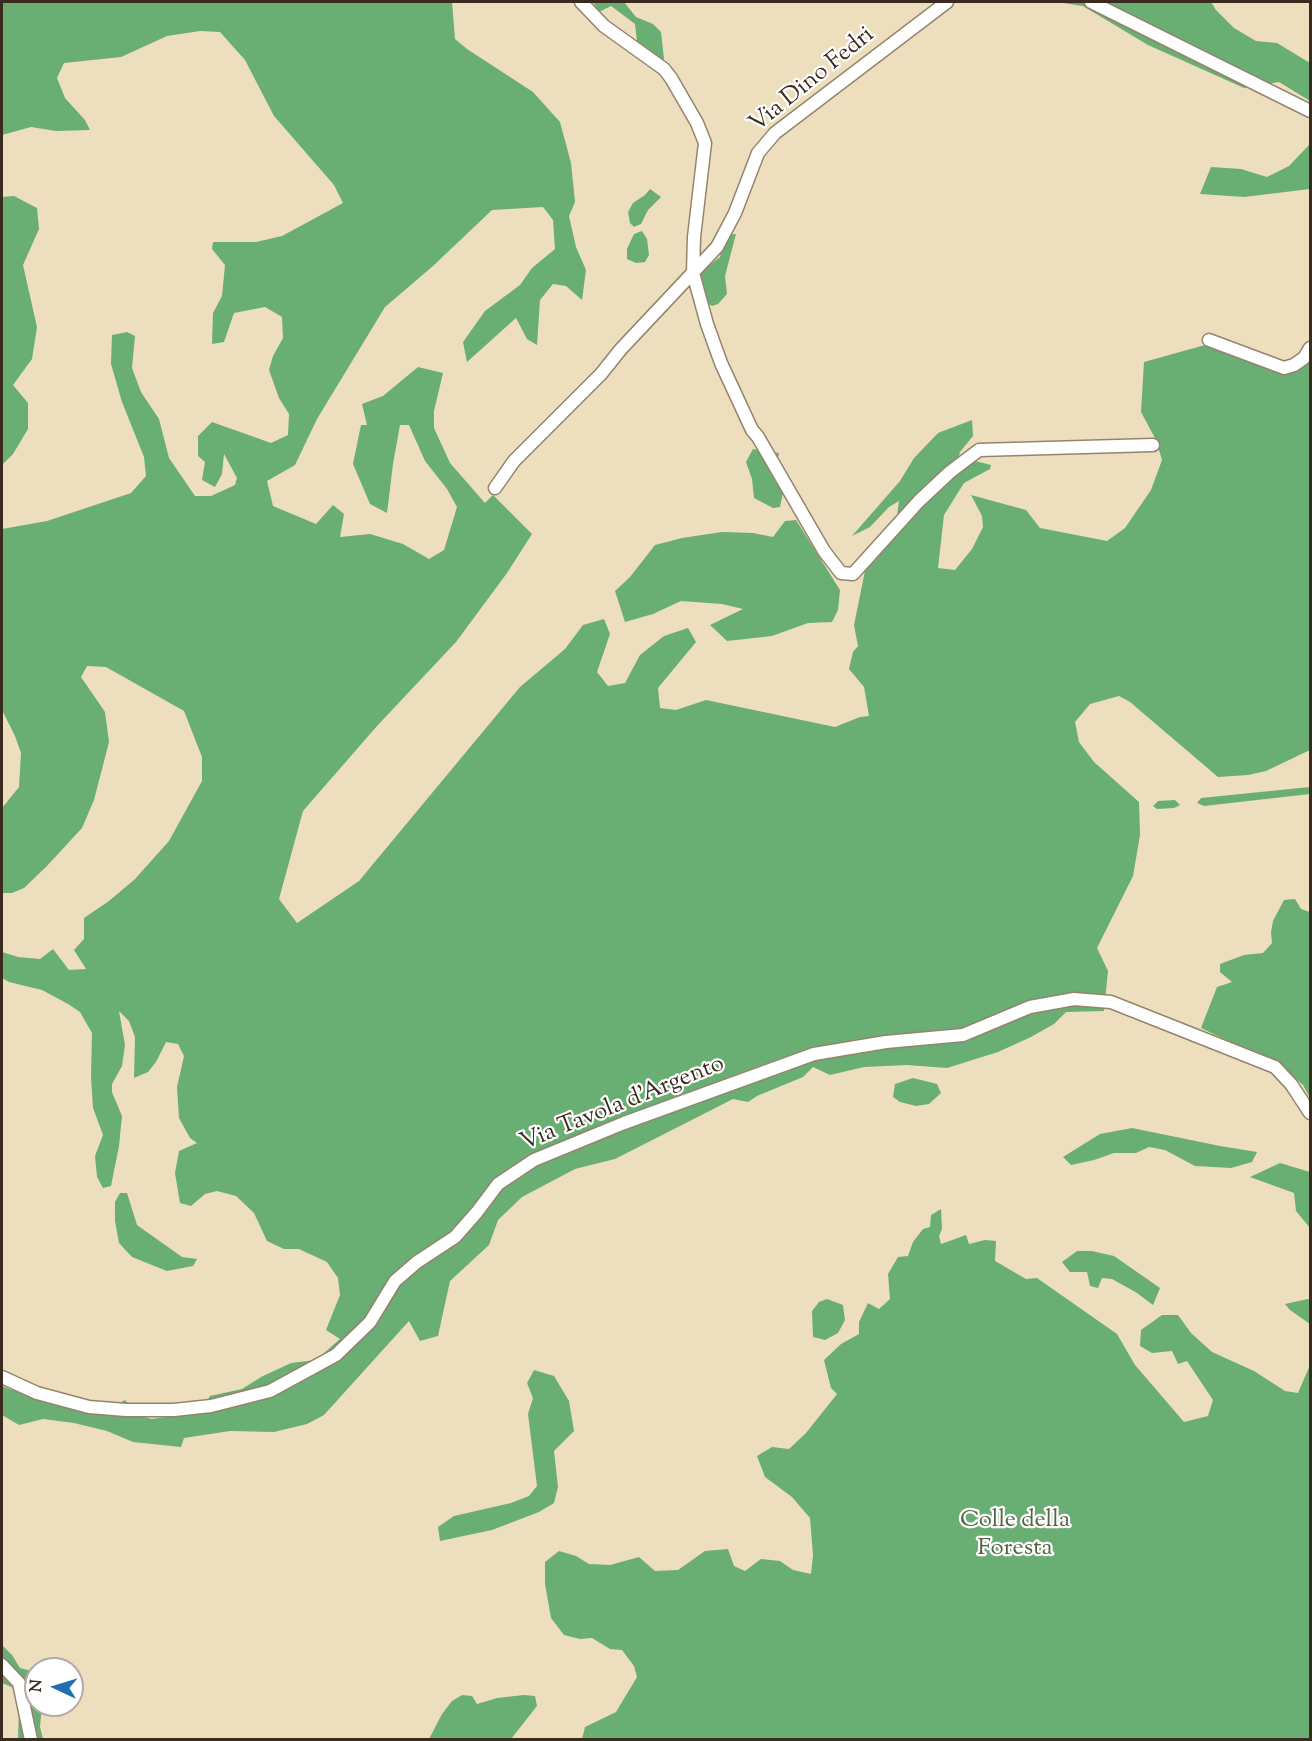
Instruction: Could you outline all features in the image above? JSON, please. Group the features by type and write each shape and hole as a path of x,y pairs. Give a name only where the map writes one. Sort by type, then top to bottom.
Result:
{"street":[{"path":"581,2 604,26 664,69 701,133 705,143 694,237 693,273 707,324 721,363 752,430 824,551 841,573 853,574 919,501 950,472 979,450 1153,445"},
{"name":"Via Dino Fedri","path":"495,488 514,461 602,374 621,349 717,247 735,213 758,153 776,133 946,2"},
{"path":"1091,2 1311,111"},
{"path":"1209,340 1284,368 1304,358 1311,348"},
{"name":"Via Tavola d'Argento","path":"2,1377 37,1393 89,1407 126,1410 174,1410 211,1406 270,1391 336,1355 370,1322 395,1281 417,1262 455,1237 498,1184 534,1160 624,1123 814,1054 886,1042 963,1035 1030,1007 1074,999 1111,1002 1275,1067 1291,1084 1311,1113"},
{"path":"2,1665 19,1683 31,1740"}],"green space":[{"path":"2,2 452,2 455,39 533,92 560,122 571,163 575,202 569,216 576,247 586,270 582,300 566,286 553,284 540,300 537,345 527,339 516,318 467,362 463,342 485,311 520,285 532,268 555,249 553,220 543,207 492,210 433,266 385,307 317,419 295,465 267,481 273,506 316,524 333,505 344,514 340,537 370,534 403,544 429,559 444,550 457,507 447,489 425,461 409,425 400,425 387,513 370,504 353,464 361,425 367,425 362,404 383,396 418,367 443,373 434,411 434,428 450,463 485,503 493,495 532,534 507,573 456,642 377,726 303,811 279,899 297,923 359,881 520,687 565,649 583,625 604,619 610,634 597,672 608,686 625,683 640,655 664,636 688,628 696,642 658,688 660,708 676,710 706,700 835,727 860,717 869,716 864,687 849,669 853,652 858,646 854,625 867,561 897,516 899,501 889,507 870,527 852,536 900,481 914,458 938,433 972,420 973,436 960,452 956,467 975,461 991,465 990,469 964,483 944,515 938,568 955,570 972,549 983,527 982,516 971,495 1026,510 1040,528 1107,541 1125,528 1151,490 1162,460 1156,440 1141,412 1144,362 1205,345 1279,370 1310,351 1310,750 1266,771 1218,777 1130,702 1119,696 1090,704 1075,722 1079,742 1094,762 1139,802 1140,835 1133,876 1097,948 1108,971 1104,1011 1066,1012 1054,1024 1031,1037 998,1052 947,1068 907,1065 864,1067 830,1075 813,1067 803,1077 748,1102 733,1099 615,1159 575,1169 522,1197 498,1220 489,1245 450,1281 438,1336 420,1341 409,1321 324,1415 307,1424 274,1432 230,1431 184,1438 181,1447 133,1442 107,1431 74,1423 43,1419 19,1425 2,1415 2,1386 42,1401 99,1412 125,1400 140,1416 152,1419 200,1412 210,1396 242,1389 291,1363 316,1360 340,1339 326,1330 340,1295 338,1278 327,1262 299,1249 284,1249 267,1241 254,1213 236,1196 217,1191 205,1194 191,1206 180,1203 175,1173 179,1151 197,1143 190,1138 179,1118 177,1087 184,1056 178,1044 166,1042 148,1072 134,1078 135,1037 129,1021 119,1011 125,1045 122,1066 112,1084 112,1092 122,1116 111,1186 103,1188 97,1177 95,1156 103,1135 93,1108 92,1033 80,1012 68,1004 42,990 9,982 2,978 2,952 18,957 40,959 53,949 69,970 86,969 74,950 84,939 84,918 135,879 169,841 202,781 202,757 184,711 106,667 87,666 81,677 105,712 109,742 94,800 82,828 46,867 24,888 12,893 2,893 2,808 19,787 21,753 2,710 2,529 47,521 131,493 146,476 144,457 122,402 111,364 112,335 127,332 135,336 132,368 141,392 159,419 169,458 195,496 211,496 235,485 237,478 224,454 222,474 215,487 202,480 205,462 198,456 198,436 212,422 271,443 288,435 289,414 279,398 269,370 273,356 283,338 282,317 265,307 234,313 224,342 212,344 213,313 222,296 225,265 212,249 213,242 256,242 282,236 343,203 334,185 274,116 245,60 220,32 200,31 167,36 121,57 64,63 57,78 65,98 85,120 90,130 56,131 31,127 2,135"},
{"path":"593,2 624,2 636,17 653,24 661,32 664,59 661,63 638,50 635,24 611,6 599,12"},
{"path":"1056,2 1211,2 1234,28 1256,41 1277,43 1310,63 1310,101 1279,82 1244,88 1148,45 1083,6"},
{"path":"1309,145 1310,189 1244,197 1200,194 1211,167 1241,169 1267,177 1289,166"},
{"path":"650,189 661,197 648,210 641,224 634,227 630,223 628,212 633,203"},
{"path":"14,196 37,208 39,229 23,265 37,327 32,359 13,385 28,403 28,429 13,454 2,465 2,197"},
{"path":"642,231 647,239 649,255 645,262 636,263 627,259 627,249 634,234"},
{"path":"736,234 725,276 727,294 718,304 712,306 700,298 696,282 705,269 720,257 724,235"},
{"path":"753,449 779,453 774,480 784,488 780,507 773,508 754,498 752,479 746,462"},
{"path":"796,520 840,590 838,610 832,622 808,623 772,636 727,641 710,625 743,609 722,604 681,601 653,614 625,622 615,591 630,577 655,545 722,532 753,533 773,537 785,521"},
{"path":"1310,787 1310,794 1204,806 1197,803 1201,798"},
{"path":"1175,800 1180,805 1174,808 1157,809 1153,806 1158,801"},
{"path":"1295,899 1301,909 1310,912 1310,1098 1303,1085 1280,1066 1201,1028 1217,987 1232,982 1220,972 1220,964 1244,955 1263,953 1272,943 1273,921 1284,900"},
{"path":"913,1078 937,1084 941,1093 929,1104 916,1106 900,1102 893,1097 895,1084"},
{"path":"1132,1128 1257,1152 1252,1162 1231,1168 1195,1166 1165,1150 1149,1147 1136,1153 1114,1153 1071,1165 1063,1157 1100,1134"},
{"path":"1280,1163 1310,1172 1310,1228 1296,1211 1294,1193 1250,1177"},
{"path":"120,1193 127,1193 137,1225 182,1257 197,1259 193,1266 167,1271 132,1257 119,1243 115,1221 115,1202"},
{"name":"Colle della Foresta","path":"941,1209 942,1229 939,1236 941,1244 966,1235 969,1244 985,1240 996,1241 995,1261 1026,1279 1037,1278 1117,1334 1135,1365 1184,1422 1208,1416 1213,1400 1187,1361 1178,1364 1172,1351 1152,1353 1140,1346 1141,1330 1162,1315 1178,1315 1191,1333 1212,1352 1254,1371 1285,1391 1298,1393 1310,1365 1310,1739 582,1739 585,1727 616,1712 637,1677 634,1666 622,1650 610,1649 592,1638 580,1639 564,1635 551,1618 545,1584 545,1562 559,1551 576,1556 589,1564 610,1565 639,1557 655,1571 678,1570 705,1551 728,1549 734,1566 745,1571 761,1559 780,1561 793,1570 811,1574 813,1555 810,1518 792,1497 765,1477 757,1456 772,1447 789,1449 806,1433 837,1394 831,1388 824,1360 841,1344 859,1334 859,1322 868,1303 879,1309 890,1299 888,1274 898,1257 908,1256 913,1242 923,1229 930,1227 931,1215"},
{"path":"1077,1251 1092,1251 1114,1256 1160,1288 1153,1305 1112,1279 1102,1278 1098,1288 1090,1286 1087,1272 1070,1272 1062,1262"},
{"path":"827,1299 843,1305 845,1320 838,1333 825,1340 813,1337 812,1311 819,1302"},
{"path":"1310,1300 1310,1324 1285,1304"},
{"path":"534,1370 554,1376 569,1401 574,1431 554,1451 558,1487 554,1503 539,1512 492,1530 440,1541 438,1527 454,1516 511,1503 529,1496 537,1486 528,1414 533,1398 527,1383"},
{"path":"2,1645 20,1668 24,1669 24,1717 41,1717 40,1727 43,1739 18,1739 19,1709 14,1688 2,1683"},
{"path":"462,1695 472,1696 477,1704 497,1698 535,1696 537,1706 511,1739 429,1739 442,1714 452,1701"}]}
